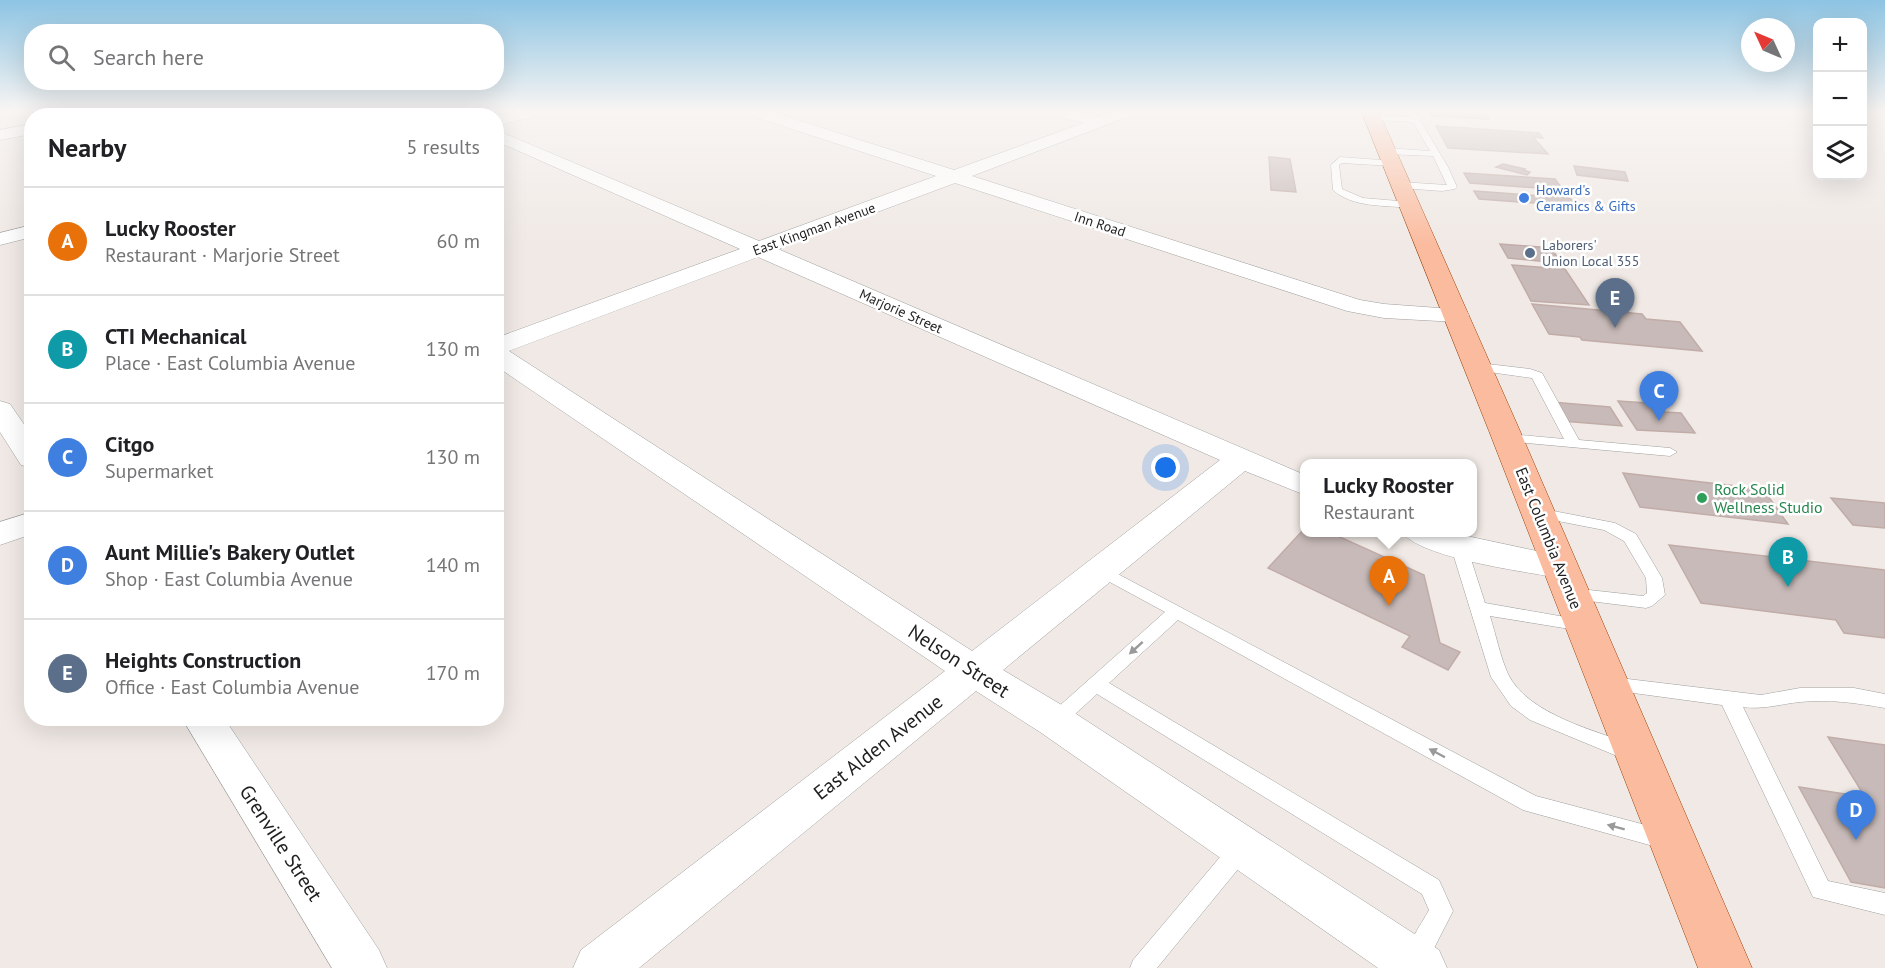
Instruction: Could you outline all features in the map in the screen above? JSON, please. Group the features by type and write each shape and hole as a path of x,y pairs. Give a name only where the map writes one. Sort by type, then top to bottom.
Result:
{"main road":[{"name":"East Columbia Avenue","path":"1388,155 1509,438 1725,968"}],"street":[{"name":"Marjorie Street","path":"543,155 1300,484"},
{"name":"Inn Road","path":"888,155 1356,306 1456,315"},
{"name":"East Kingman Avenue","path":"504,344 1012,155"},
{"path":"0,239 24,233"},
{"name":"Nelson Street","path":"504,359 974,671 1055,722 1417,966"},
{"path":"0,410 24,447"},
{"name":"East Alden Avenue","path":"599,968 1099,569 1241,459"},
{"path":"0,534 24,525"},
{"path":"1432,537 1565,580"},
{"name":"Grenville Street","path":"207,726 361,968"}],"lane":[{"path":"1434,155 1397,176 1361,200 1345,196 1338,190 1335,165 1340,160 1397,176 1442,188 1452,186 1445,166 1437,155"},
{"path":"1479,366 1537,376 1574,444"},
{"path":"1509,438 1670,452"},
{"path":"1538,513 1608,526 1630,538 1654,578 1656,595 1646,602 1565,580"},
{"path":"1459,547 1500,677 1518,701 1537,715 1637,755"},
{"path":"1099,569 1531,804 1673,842"},
{"path":"1478,608 1584,625"},
{"path":"1055,722 1176,612"},
{"path":"1095,684 1431,887 1441,911 1417,966"},
{"path":"1608,684 1761,702 1800,695 1854,695 1885,700"},
{"path":"1729,698 1821,890 1885,904"},
{"path":"1142,968 1242,847"}],"building":[{"path":"1269,157 1290,159 1296,192 1271,190"},
{"path":"1503,164 1530,172 1527,175 1496,167"},
{"path":"1574,166 1625,172 1628,181 1577,175"},
{"path":"1464,173 1555,179 1563,190 1470,183"},
{"name":"Howard's Ceramics & Gifts","path":"1474,191 1570,198 1576,206 1479,199"},
{"name":"Laborers' Union Local 355","path":"1500,244 1552,248 1560,263 1508,258"},
{"path":"1512,265 1565,269 1589,305 1531,301"},
{"path":"1532,304 1642,314 1646,319 1680,322 1702,351 1582,340 1580,337 1549,334"},
{"path":"1618,401 1648,403 1661,408 1664,412 1681,413 1695,433 1637,430"},
{"path":"1551,402 1610,407 1622,426 1562,421"},
{"name":"Rock Solid Wellness Studio","path":"1623,473 1763,489 1788,524 1640,507"},
{"path":"1831,498 1885,503 1885,528 1853,525"},
{"path":"1300,533 1300,537 1340,537 1424,575 1440,643 1460,652 1448,670 1402,647 1410,636 1268,568"},
{"path":"1669,545 1885,570 1885,638 1844,633 1836,620 1701,603"},
{"path":"1828,737 1885,745 1885,888 1851,882 1799,787 1865,797"}],"place":[{"name":"Howard's Ceramics & Gifts","path":"1524,198"},
{"name":"Laborers' Union Local 355","path":"1530,253"},
{"name":"Heights Construction","path":"1615,328"},
{"name":"Citgo","path":"1659,421"},
{"name":"Rock Solid Wellness Studio","path":"1702,498"},
{"name":"CTI Mechanical","path":"1788,587"},
{"name":"Lucky Rooster","path":"1389,606"},
{"name":"Aunt Millie's Bakery Outlet","path":"1856,840"}]}
